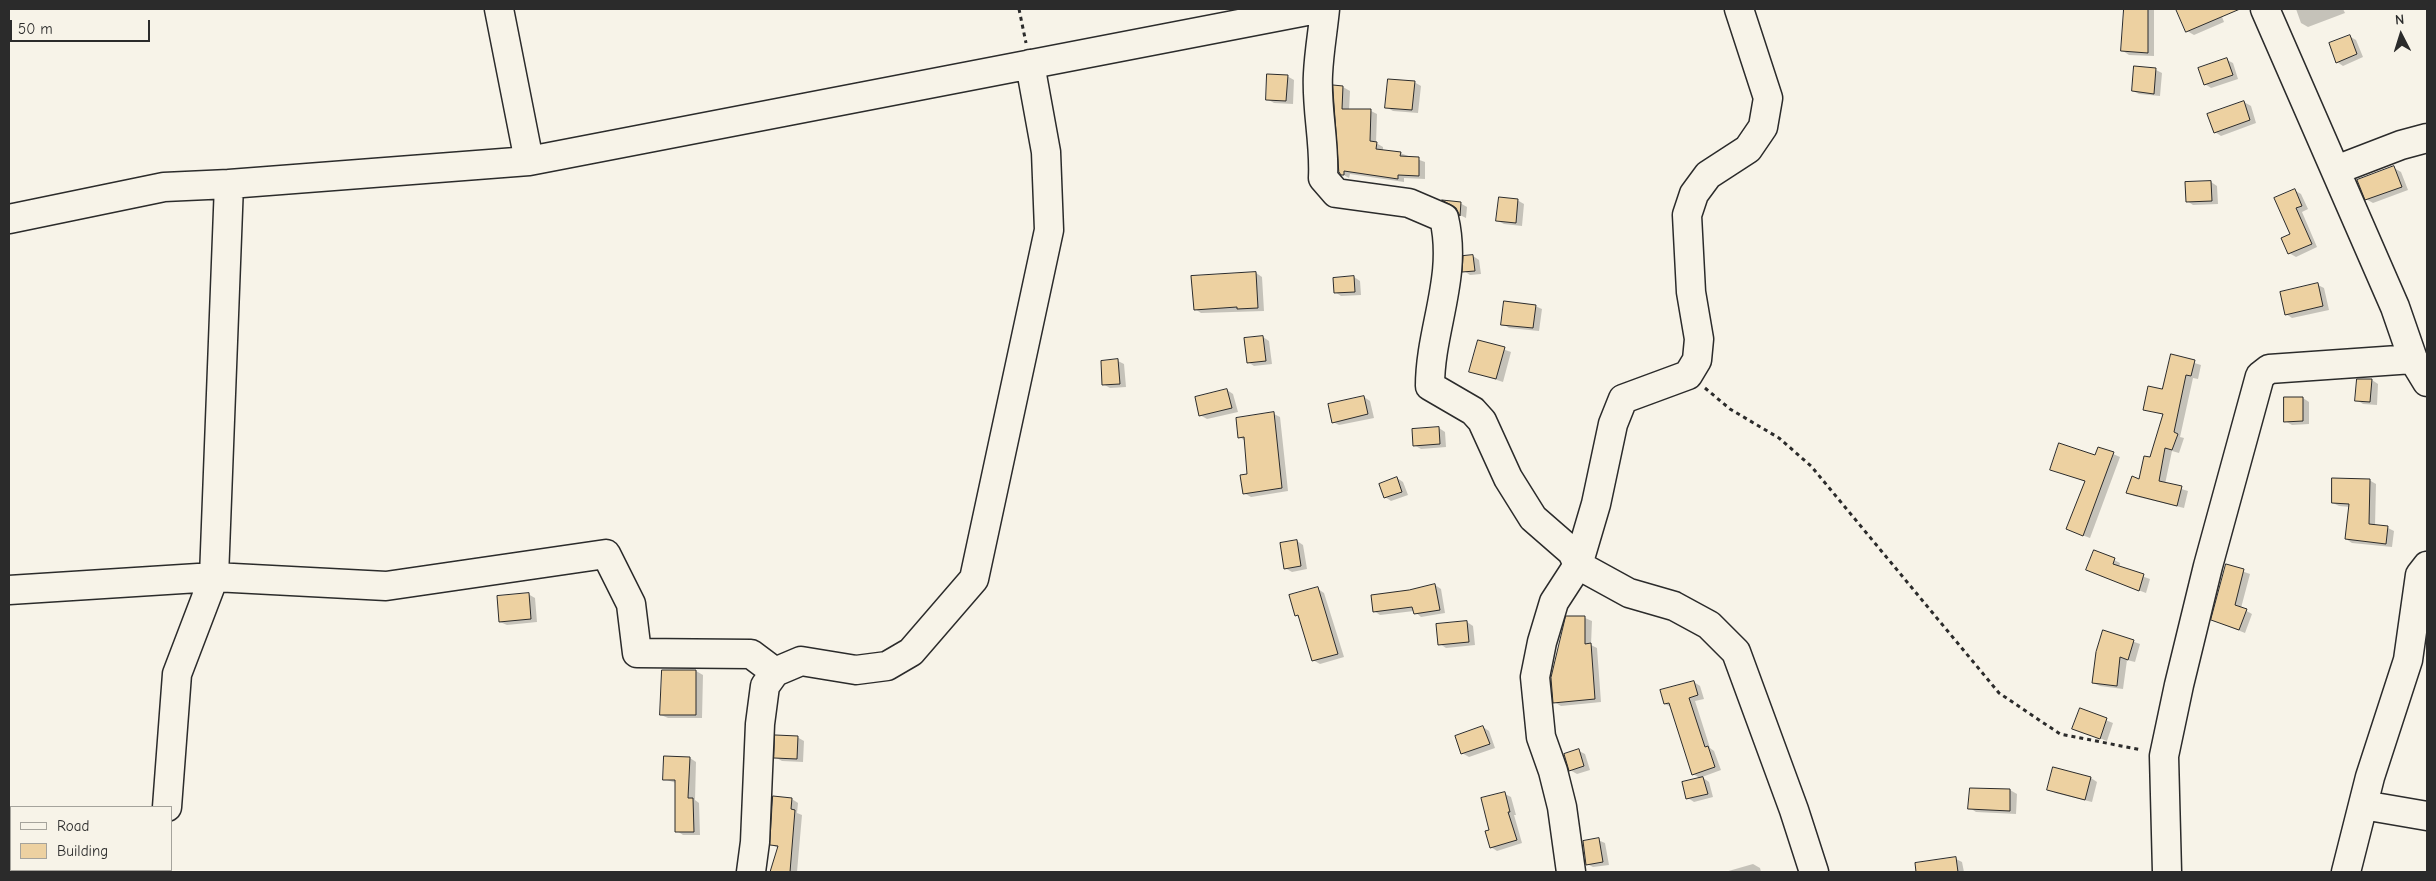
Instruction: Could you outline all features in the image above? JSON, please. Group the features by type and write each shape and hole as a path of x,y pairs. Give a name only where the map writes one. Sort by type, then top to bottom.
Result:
{"street":[{"path":"499,9 529,161"},
{"path":"1325,9 1318,74 1319,108 1325,152 1323,178 1336,192 1409,203 1444,218 1447,230 1448,275 1430,370 1430,386 1473,411 1482,421 1508,478 1533,518 1572,552 1578,565 1629,593 1674,606 1709,625 1736,652 1794,810 1814,872"},
{"path":"1571,872 1562,807 1553,771 1541,737 1535,677 1542,642 1554,602 1578,565 1596,504 1613,424 1623,399 1688,375 1698,360 1699,339 1691,292 1687,215 1694,194 1708,175 1748,149 1763,127 1768,98 1739,9"},
{"path":"2265,9 2394,307 2413,359 2427,382"},
{"path":"9,220 164,187 229,184 529,161 1302,10"},
{"path":"751,872 755,842 760,724 766,686 775,672 801,661 856,670 887,666 912,652 974,579 1049,230 1046,152 1030,64"},
{"path":"2336,170 2401,145 2427,138"},
{"path":"167,806 178,674 214,577 229,184"},
{"path":"2167,872 2164,756 2208,566 2260,376 2270,368 2413,359"},
{"path":"9,590 214,577 386,586 606,554 631,604 637,653 751,654 775,672"},
{"path":"2346,872 2363,805 2408,660 2420,575 2427,566"},
{"path":"2363,805 2427,816"}],"path":[{"path":"1019,9 1030,64"},
{"path":"1688,375 1730,408 1779,438 1811,466 1999,693 2060,734 2164,756"}],"building":[{"path":"2124,9 2148,9 2148,53 2121,51"},
{"path":"2176,9 2240,9 2186,32"},
{"path":"2350,35 2357,54 2336,63 2329,43"},
{"path":"2227,58 2233,75 2204,85 2198,68"},
{"path":"2134,66 2156,68 2154,94 2132,91"},
{"path":"1267,74 1288,75 1286,101 1266,100"},
{"path":"1388,79 1415,81 1412,110 1385,108"},
{"path":"1333,85 1343,86 1342,109 1371,109 1370,141 1377,142 1376,149 1401,152 1400,156 1419,157 1419,176 1398,175 1398,179 1344,171 1344,175 1341,175 1339,172"},
{"path":"2244,101 2250,120 2214,133 2207,114"},
{"path":"2394,166 2402,187 2365,200 2357,180"},
{"path":"2211,181 2212,201 2186,202 2185,182"},
{"path":"2295,189 2302,206 2296,208 2312,244 2288,254 2281,238 2290,234 2274,198"},
{"path":"1499,197 1518,199 1516,223 1496,221"},
{"path":"1442,200 1461,202 1460,216 1456,208"},
{"path":"1473,255 1475,271 1462,272 1463,256"},
{"path":"1256,272 1258,308 1237,309 1237,307 1194,310 1191,276"},
{"path":"1354,276 1355,292 1334,293 1333,278"},
{"path":"2318,283 2323,306 2285,315 2280,292"},
{"path":"1504,301 1536,305 1533,328 1501,325"},
{"path":"1263,336 1266,361 1247,363 1244,338"},
{"path":"1478,340 1505,347 1496,379 1469,372"},
{"path":"2171,354 2195,360 2191,376 2186,375 2174,432 2178,434 2172,450 2165,448 2159,481 2182,486 2177,506 2126,493 2132,476 2139,479 2144,456 2150,457 2163,414 2143,410 2148,386 2162,389"},
{"path":"1118,359 1120,384 1102,385 1101,361"},
{"path":"2357,379 2372,379 2370,402 2355,401"},
{"path":"1227,389 1232,408 1199,416 1195,397"},
{"path":"1364,396 1368,414 1332,423 1328,404"},
{"path":"2284,397 2303,397 2303,421 2284,422"},
{"path":"1274,412 1282,488 1243,494 1240,475 1247,474 1244,437 1238,438 1236,418"},
{"path":"1439,427 1440,444 1413,446 1412,429"},
{"path":"2059,443 2095,455 2098,447 2114,452 2083,536 2066,529 2085,481 2050,470"},
{"path":"1397,477 1402,492 1384,498 1379,484"},
{"path":"2332,478 2370,479 2369,524 2388,526 2386,544 2345,539 2349,504 2332,503"},
{"path":"1297,540 1301,566 1284,569 1280,543"},
{"path":"2094,550 2115,558 2113,564 2144,574 2139,591 2086,570"},
{"path":"2226,564 2244,569 2235,605 2247,609 2239,630 2211,620"},
{"path":"1435,584 1440,610 1414,614 1412,607 1373,612 1371,595 1409,590"},
{"path":"1318,587 1338,654 1312,661 1298,615 1295,616 1289,595"},
{"path":"529,593 531,619 499,622 497,596"},
{"path":"1566,616 1585,616 1585,644 1591,643 1595,699 1553,703 1551,678"},
{"path":"1467,621 1469,642 1438,645 1436,624"},
{"path":"2103,630 2134,640 2128,660 2120,657 2117,686 2092,683 2096,652"},
{"path":"662,670 696,670 696,715 660,715"},
{"path":"1694,681 1698,695 1689,698 1705,747 1708,746 1715,767 1692,775 1669,703 1664,704 1660,690"},
{"path":"2080,708 2107,718 2100,739 2072,729"},
{"path":"1483,726 1490,744 1461,754 1455,736"},
{"path":"775,735 798,736 797,759 774,758"},
{"path":"1579,749 1584,766 1569,771 1564,754"},
{"path":"664,756 690,757 688,798 693,798 694,832 675,832 675,780 663,780"},
{"path":"2053,767 2091,777 2085,800 2047,790"},
{"path":"1703,777 1708,794 1686,799 1682,782"},
{"path":"1970,788 2010,789 2010,811 1968,809"},
{"path":"1505,792 1510,812 1508,812 1517,840 1490,848 1485,831 1489,830 1481,798"},
{"path":"773,796 792,798 791,809 795,810 790,872 770,872 778,846 770,845"},
{"path":"1599,838 1603,862 1586,865 1583,841"},
{"path":"1956,857 1958,872 1916,872 1915,863"}]}
